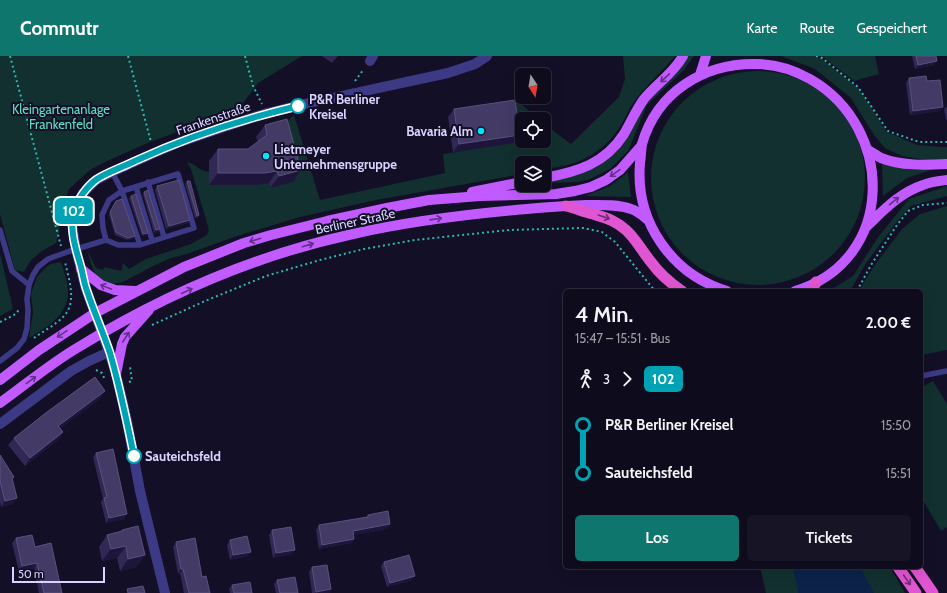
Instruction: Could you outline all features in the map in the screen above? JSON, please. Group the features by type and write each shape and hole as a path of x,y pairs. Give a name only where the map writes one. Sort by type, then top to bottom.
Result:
{"highway":[{"path":"566,206 605,217 625,229 659,272 679,289"},
{"path":"899,569 916,593"},
{"path":"916,569 933,593"}],"main road":[{"path":"551,177 582,169 595,163 606,155 616,145 645,98 672,72 683,56"},
{"path":"700,75 706,56"},
{"path":"761,56 773,65"},
{"path":"721,289 707,283 681,266 660,243 648,220 643,203 639,174 642,145 650,124 662,105 677,90 700,75 727,66 742,64 773,65 789,69 820,85 832,94 854,120 861,132 868,150 872,167 873,196 866,227 861,238 853,252 842,264 814,287 802,289"},
{"name":"Berliner Straße","path":"0,380 38,350 95,313 184,267 244,243 327,221 429,200 480,196 556,194 575,191 591,187 606,180 620,170 642,145"},
{"path":"868,150 882,158 895,161 912,164 947,164"},
{"path":"866,227 895,199 923,184 947,180"},
{"path":"429,200 515,183"},
{"name":"Berliner Straße","path":"0,403 76,348 133,316 201,284 278,254 354,234 465,215 566,206 598,205 632,209 648,220"},
{"path":"81,269 101,285 115,290 135,291"},
{"path":"117,379 122,344 125,337 151,307"}],"street":[{"name":"Frankenstraße","path":"76,250 72,224 74,210 83,193 96,180 112,172 195,137 267,113 448,73 475,64 487,56"},
{"path":"76,250 86,289 109,352 117,379 127,421 140,491 165,593"},
{"path":"0,424 71,372 89,361 109,352"}],"lane":[{"path":"112,172 122,191 140,245"},
{"path":"0,361 17,348 24,339 27,328 27,299 29,285 38,267 48,259 106,240 118,245 140,245 194,228 178,174 122,191 109,200 102,215 106,240"},
{"path":"148,182 164,237"},
{"path":"136,186 152,240"},
{"path":"0,230 12,272 29,285"},
{"path":"923,376 947,371"}],"path":[{"path":"10,56 63,254 71,292 71,300 67,313 62,318 17,348"},
{"path":"128,56 154,153"},
{"path":"245,56 253,86 267,113"},
{"path":"816,56 822,58 858,87 888,131 919,142 947,142"},
{"path":"345,95 372,58"},
{"path":"858,289 871,265 908,211 923,206 947,203"},
{"path":"149,326 266,276 320,260 364,249 415,240 509,230 583,228 602,232 616,242 653,289"},
{"path":"0,322 14,315 27,299"},
{"path":"89,361 92,368 102,373 109,386 117,379 132,381 130,366"}],"green space":[{"name":"Kleingartenanlage Frankenfeld","path":"0,56 302,56 258,83 238,110 150,142 90,170 69,189 61,210 59,233 56,243 42,251 31,260 24,272 15,270 0,214"},
{"path":"623,56 675,56 632,105 615,135 597,151 568,165 551,168 551,156 515,156 515,175 376,200 300,217 171,258 119,283 106,283 96,275 93,270 87,250 96,268 103,270 104,267 121,271 123,263 129,269 146,259 191,244 207,235 209,230 191,169 187,162 209,172 209,185 257,185 269,183 270,188 279,130 294,115 320,200 445,173 443,154 513,143 509,109 515,102 515,104 521,104 530,112 515,112 515,148 551,148 551,129 571,144 619,97 625,79"},
{"path":"685,56 694,56 683,71 647,105 628,151 610,169 590,179 578,182 551,183 551,179 600,163 646,101"},
{"path":"781,56 813,56 822,59 858,88 887,132 917,145 947,147 947,161 925,160 902,156 885,148 874,135 851,98 815,69"},
{"path":"820,56 875,56 879,74 854,81"},
{"path":"758,71 789,76 808,84 826,96 840,110 852,128 860,147 865,178 860,209 852,228 840,246 826,260 808,272 789,280 758,285 727,280 708,272 690,260 676,246 664,228 656,209 651,178 656,147 664,128 676,110 690,96 708,84 727,76"},
{"path":"882,163 934,169 907,178 883,196"},
{"path":"628,172 631,197 585,196 610,186"},
{"path":"947,186 947,196 911,206 896,223 866,263 851,289 832,289 853,276 879,236 909,199"},
{"path":"947,206 947,350 923,355 923,289 860,289 872,269 902,229 920,214"},
{"path":"0,253 13,309 0,316"},
{"path":"61,262 68,289 67,301 64,308 55,320 29,338 33,312 31,294 37,277 51,264"},
{"path":"933,381 947,404 947,527 941,531 923,500 923,387"},
{"path":"760,569 891,569 905,593 766,593"}],"water":[{"path":"793,569 861,569 874,593 798,593"}],"building":[{"path":"916,56 936,56 937,61 918,65"},
{"path":"926,76 927,81 940,80 943,107 913,111 909,78"},
{"path":"515,100 517,112 515,112 515,136 459,144 454,109"},
{"path":"287,119 301,170 279,176 277,171 265,173 218,173 218,149 248,149 267,135 265,125"},
{"path":"179,180 190,220 169,226 157,186"},
{"path":"187,181 190,181 199,215 197,216"},
{"path":"148,190 160,229 156,230 144,192"},
{"path":"136,194 148,233 143,234 131,196"},
{"path":"122,199 135,236 128,238 116,232 110,212 116,201"},
{"path":"95,377 105,391 58,426 63,432 30,458 14,438"},
{"path":"113,449 127,514 109,518 104,498 107,497 96,453"},
{"path":"0,455 14,477 12,478 17,498 5,501 0,481"},
{"path":"388,511 390,524 353,531 354,539 322,545 319,525 368,517 368,515"},
{"path":"138,526 145,555 128,559 126,546 111,549 107,535"},
{"path":"291,527 295,550 276,553 272,530"},
{"path":"32,535 35,547 51,543 62,593 44,593 37,563 22,566 16,538"},
{"path":"247,536 251,552 233,555 230,540"},
{"path":"195,538 202,577 206,576 210,593 189,593 183,569 181,569 176,542"},
{"path":"409,555 415,576 390,583 384,562"},
{"path":"327,565 331,589 316,592 312,567"},
{"path":"295,577 298,593 280,593 277,580"},
{"path":"250,582 252,593 234,593 232,585"},
{"path":"143,586 145,593 128,593 127,589"}],"bus line":[{"name":"102","path":"134,456 116,374 86,289 76,250 72,224 74,210 83,193 96,180 112,172 180,142 267,113 298,106"}],"place":[{"name":"P&R Berliner Kreisel","path":"298,106"},
{"name":"Bavaria Alm","path":"481,131"},
{"name":"Lietmeyer Unternehmensgruppe","path":"266,156"},
{"name":"Sauteichsfeld","path":"134,456"}]}
